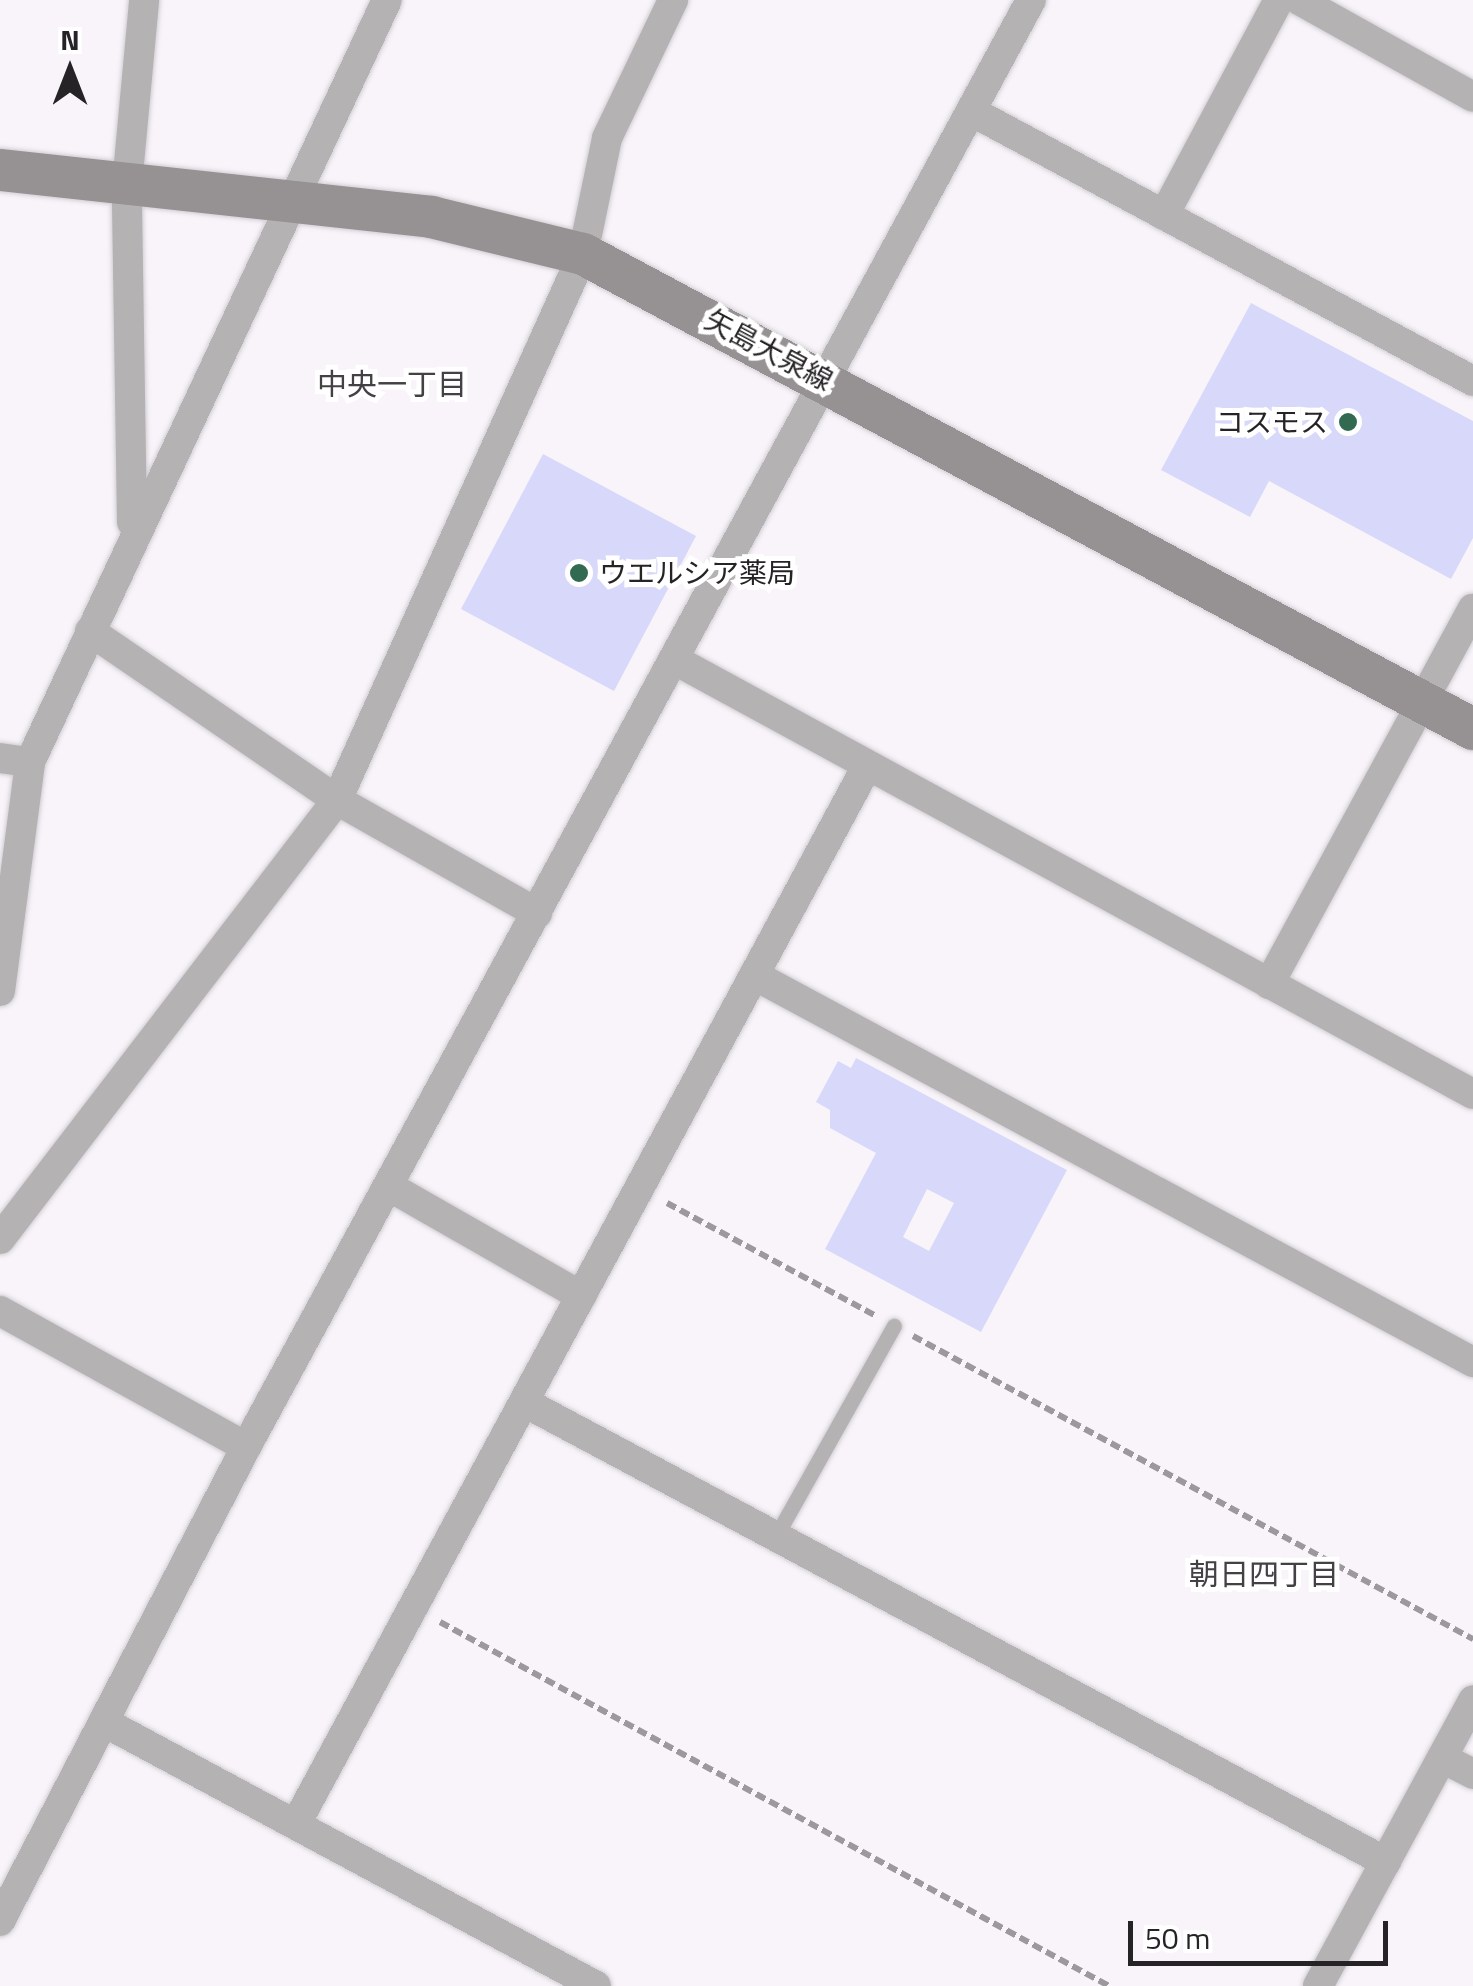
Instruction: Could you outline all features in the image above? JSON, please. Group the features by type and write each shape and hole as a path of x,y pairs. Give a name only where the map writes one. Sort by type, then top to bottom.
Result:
{"main road":[{"name":"矢島大泉線","path":"0,170 431,217 584,254 827,380 1473,729"}],"street":[{"path":"132,530 127,185 144,0"},
{"path":"0,990 15,760 90,631 132,530 388,0"},
{"path":"0,1239 337,800 584,254 607,138 673,0"},
{"path":"0,1921 246,1447 1031,0"},
{"path":"1164,214 1279,0"},
{"path":"1299,0 1473,97"},
{"path":"971,111 1473,380"},
{"path":"1269,984 1473,609"},
{"path":"90,631 337,800 536,913"},
{"path":"675,660 1473,1094"},
{"path":"296,1822 867,766"},
{"path":"754,975 1473,1362"},
{"path":"390,1187 581,1296"},
{"path":"0,1311 246,1447"},
{"path":"524,1402 1386,1862"},
{"path":"1318,1986 1473,1700"},
{"path":"106,1723 596,1986"},
{"path":"1442,1758 1473,1774"}],"lane":[{"path":"776,1536 894,1326"}],"path":[{"path":"639,1188 1473,1639"},
{"path":"413,1607 1109,1986"}],"building":[{"path":"1251,303 1473,421 1473,538 1451,579 1269,481 1250,517 1161,470"},
{"path":"543,454 696,536 614,691 461,609"},
{"path":"856,1058 1067,1170 981,1332 825,1249 876,1153 830,1128 830,1110 816,1102 838,1061 851,1068","holes":["927,1189 954,1203 929,1251 903,1237"]}],"place":[{"name":"コスモス","path":"1348,422"},
{"name":"ウエルシア薬局","path":"579,573"}],"district":[{"name":"中央一丁目","path":"392,384"},
{"name":"朝日四丁目","path":"1264,1574"}]}
